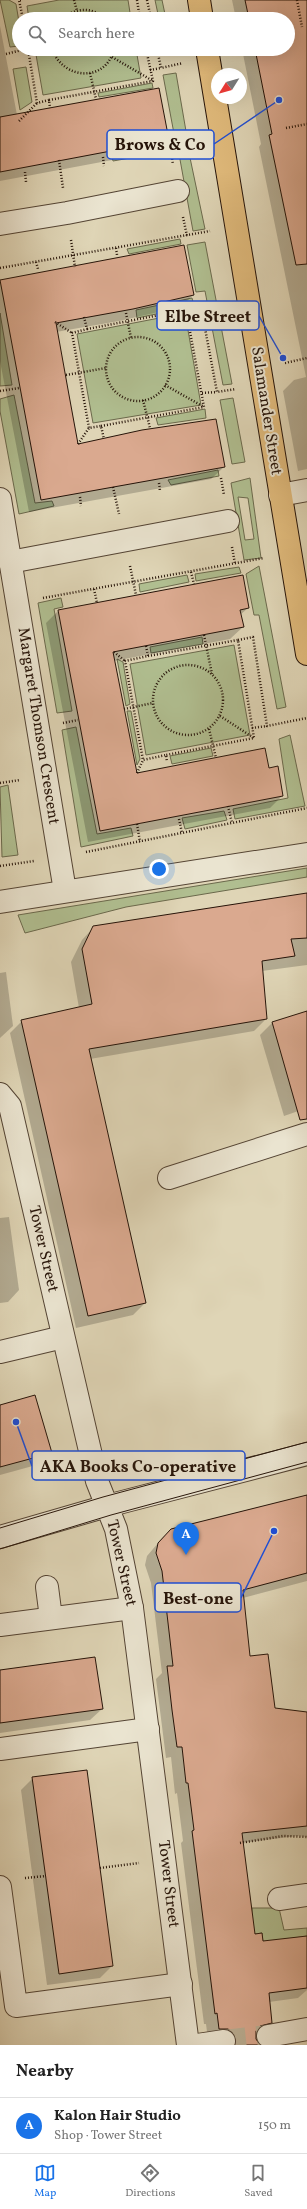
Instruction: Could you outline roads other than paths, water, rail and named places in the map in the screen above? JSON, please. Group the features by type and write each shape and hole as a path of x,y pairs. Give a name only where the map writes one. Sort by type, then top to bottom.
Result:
{"main road":[{"path":"199,0 201,12"},
{"name":"Salamander Street","path":"208,56 307,654"}],"street":[{"path":"0,224 67,213 178,190"},
{"path":"280,495 307,490"},
{"name":"Margaret Thomson Crescent","path":"0,499 65,891"},
{"path":"10,562 228,521"},
{"path":"0,902 307,854"},
{"name":"Tower Street","path":"0,1094 10,1106 98,1481 118,1537 132,1608 188,2045"},
{"path":"169,1178 307,1134"},
{"path":"0,1352 63,1337"},
{"path":"0,1537 107,1506 307,1454"},
{"path":"47,1587 51,1618"},
{"path":"0,1625 132,1608"},
{"path":"0,1749 148,1729"},
{"path":"0,1886 16,2006 181,1984"},
{"path":"279,1899 307,1895"},
{"path":"268,2036 307,2029"},
{"path":"197,2045 224,2042"}],"tunnel":[{"path":"224,2041 268,2036"}],"tram line":[{"path":"0,1528 103,1497 307,1442"},
{"path":"0,1549 111,1515 307,1462"}],"place":[{"name":"Brows & Co","path":"279,100"},
{"name":"Elbe Street","path":"283,358"},
{"name":"AKA Books Co-operative","path":"16,1422"},
{"name":"Best-one","path":"274,1531"},
{"name":"Kalon Hair Studio","path":"186,1555"}]}
